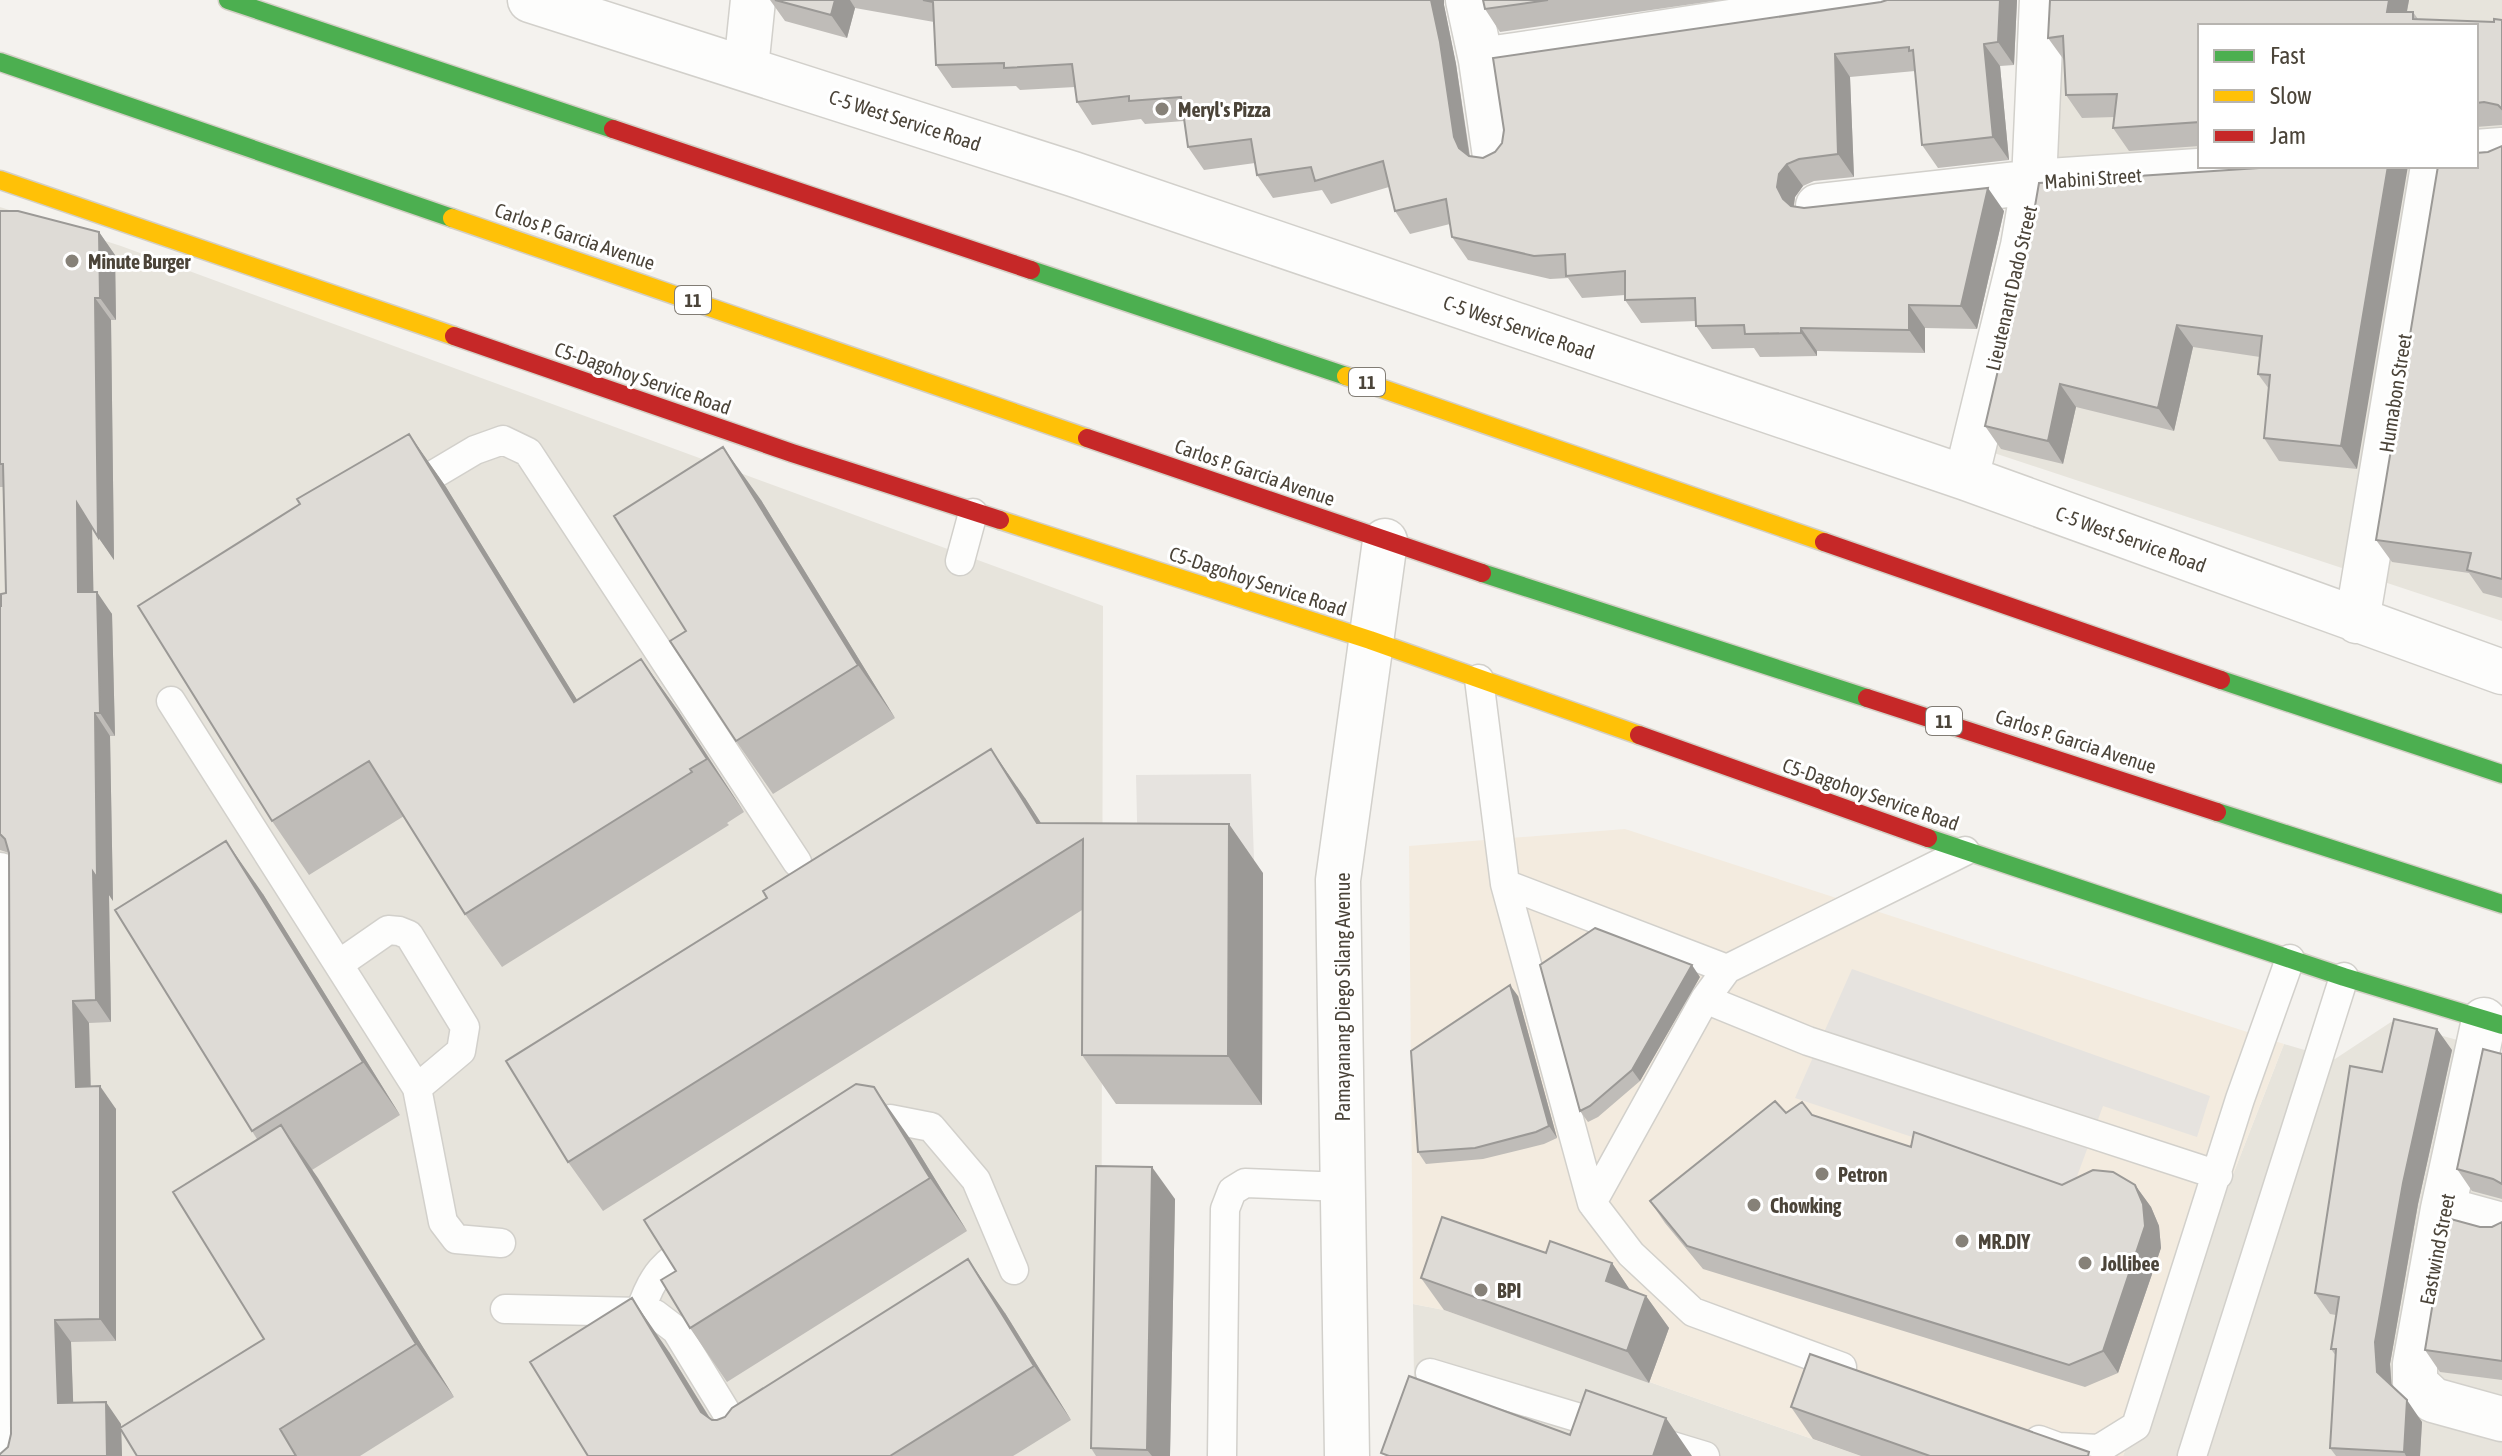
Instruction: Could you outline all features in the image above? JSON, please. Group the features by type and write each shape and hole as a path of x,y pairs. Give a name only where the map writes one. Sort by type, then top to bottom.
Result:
{"main road":[{"name":"11","path":"228,0 1448,410 1939,584 2502,774"},
{"name":"Carlos P. Garcia Avenue","path":"0,62 1385,541 2502,904"},
{"name":"C5-Dagohoy Service Road","path":"0,180 973,513 1370,640 1965,851 2344,977 2493,1023"}],"street":[{"name":"C-5 West Service Road","path":"530,0 1073,174 1966,478 2502,672"},
{"path":"746,68 753,0"},
{"path":"1468,0 1481,60 1495,156"},
{"path":"1481,60 1627,40 1811,5 1894,0"},
{"name":"Lieutenant Dado Street","path":"1966,478 2023,246 2034,182 2042,0"},
{"path":"2478,152 2502,150"},
{"name":"Mabini Street","path":"1818,206 2034,182 2243,168"},
{"name":"Humabon Street","path":"2357,621 2433,168"},
{"name":"Pamayanang Diego Silang Avenue","path":"1347,1456 1338,880 1385,541"},
{"path":"0,875 2,1456"},
{"name":"Eastwind Street","path":"2493,1023 2443,1209 2415,1364 2415,1383 2433,1400 2502,1419"},
{"path":"2443,1209 2502,1225"}],"lane":[{"path":"381,506 475,450 503,440 528,452 797,862"},
{"path":"960,561 973,513"},
{"path":"1479,679 1505,884 1592,1203 1631,1254 1693,1312 1868,1377"},
{"path":"171,701 417,1088 443,1222 456,1239 501,1243"},
{"path":"1592,1203 1705,999 1727,969 1965,851"},
{"path":"1505,884 1727,969"},
{"path":"339,964 388,930 409,935 465,1027 461,1051 417,1088"},
{"path":"2014,1431 2058,1447 2099,1449 2136,1426 2240,1099 2290,959"},
{"path":"2192,1456 2344,977"},
{"path":"1705,999 1808,1041 2218,1175"},
{"path":"837,1153 890,1119 931,1127 976,1180 1014,1270"},
{"path":"1222,1456 1225,1209 1232,1191 1245,1183 1343,1187"},
{"path":"640,1312 648,1287 665,1263 718,1229"},
{"path":"505,1309 655,1314 676,1330 753,1456"},
{"path":"1430,1373 1705,1456"}],"shaded area":[{"path":"2038,0 2502,0 2502,621 1982,449"},
{"path":"0,207 121,246 1103,606 1101,1456 0,1456"},
{"path":"1251,774 1254,860 1138,863 1136,775"},
{"name":"Petron","path":"1625,829 2284,1044 2123,1456 1861,1456 1444,1310 1413,1304 1409,846"},
{"path":"1852,969 2210,1096 2197,1137 2103,1106 2072,1190 1795,1098"},
{"path":"2391,1022 2502,1052 2502,1456 2123,1456 2284,1044 2335,1059"},
{"path":"1413,1304 1444,1310 1861,1456 1415,1456"}],"building":[{"path":"775,0 835,0 831,15"},
{"path":"923,0 1431,0 1454,137 1459,148 1469,156 1483,158 1495,152 1502,143 1504,130 1493,58 1887,0 2000,0 1998,42 1984,44 1993,137 1922,145 1913,50 1909,51 1909,47 1835,54 1838,154 1799,159 1787,164 1779,174 1777,187 1791,206 1804,208 1988,188 1961,306 1909,305 1909,330 1801,328 1801,333 1745,334 1744,325 1696,326 1695,298 1625,300 1625,271 1566,276 1565,254 1534,256 1452,237 1446,199 1395,211 1383,161 1315,181 1311,167 1257,175 1251,139 1188,147 1181,97 1129,101 1129,96 1077,102 1072,64 1004,68 1004,63 936,65 933,2"},
{"path":"1483,0 1548,0 1485,9"},
{"path":"2050,0 2389,0 2387,12 2413,12 2413,19 2502,20 2502,109 2498,105 2478,103 2478,24 2198,24 2198,122 2113,128 2117,94 2066,95 2063,36 2048,38"},
{"path":"2502,146 2502,579 2467,570 2471,553 2376,540 2438,168 2478,168 2478,153"},
{"path":"2259,168 2388,168 2341,446 2264,438 2270,375 2258,374 2262,336 2177,325 2158,408 2060,384 2048,441 1985,426 2039,183 2107,182 2108,178"},
{"path":"0,211 18,211 99,232 100,298 95,298 98,537 77,503 78,592 97,592 100,713 95,713 97,878 93,872 96,1000 73,1001 76,1087 100,1086 100,1319 55,1320 58,1403 106,1402 107,1456 0,1456 8,1447 11,1434 9,853 0,834 0,606 1,594 6,593 3,464 0,464"},
{"path":"409,434 574,702 641,659 707,759 690,769 692,772 465,914 369,761 272,821 138,606 300,504 297,499"},
{"path":"723,447 858,665 736,741 670,641 686,631 614,516"},
{"path":"991,749 1037,823 1229,824 1228,1056 1082,1055 1083,839 568,1162 506,1061 767,898 763,891"},
{"path":"226,841 363,1062 252,1131 115,910"},
{"path":"1595,928 1692,965 1632,1070 1580,1111 1540,965"},
{"path":"1510,985 1549,1126 1475,1148 1418,1152 1411,1051"},
{"path":"2394,1019 2437,1029 2403,1183 2375,1342 2377,1372 2407,1400 2404,1452 2330,1448 2336,1349 2331,1349 2339,1297 2315,1293 2350,1066 2382,1072"},
{"path":"2483,1049 2502,1054 2502,1184 2457,1169"},
{"path":"856,1084 874,1087 930,1178 690,1328 661,1280 676,1271 644,1220"},
{"path":"1775,1101 1786,1113 1802,1102 1812,1115 1911,1147 1914,1132 2062,1185 2093,1170 2113,1172 2135,1185 2143,1204 2145,1226 2103,1351 2069,1365 1687,1246 1650,1201"},
{"path":"281,1125 416,1344 280,1429 296,1456 137,1456 120,1428 264,1339 173,1192"},
{"path":"1096,1166 1152,1167 1147,1450 1091,1448"},
{"path":"1442,1217 1546,1253 1550,1241 1612,1263 1606,1281 1646,1296 1627,1351 1421,1278"},
{"path":"2447,1218 2480,1227 2492,1227 2502,1222 2502,1361 2425,1350"},
{"path":"968,1259 1034,1366 890,1456 588,1456 530,1362 632,1298 701,1412 717,1420"},
{"path":"1810,1354 2089,1452 2088,1456 1930,1456 1791,1407"},
{"path":"1409,1376 1570,1435 1586,1390 1666,1418 1653,1456 1389,1456 1381,1453"}],"traffic: fast":[{"path":"228,0 613,129"},
{"path":"0,62 452,218"},
{"path":"1031,270 1346,376"},
{"path":"1482,573 1867,698"},
{"path":"2221,680 2502,774"},
{"path":"2217,812 2502,904"},
{"path":"1928,838 2344,977 2502,1025"}],"traffic: slow":[{"path":"0,180 454,336"},
{"path":"452,218 1087,438"},
{"path":"1346,376 1824,542"},
{"path":"1000,520 1370,640 1639,735"}],"traffic: jam":[{"path":"613,129 1031,270"},
{"path":"454,336 792,453 1000,520"},
{"path":"1087,438 1482,573"},
{"path":"1824,542 2221,680"},
{"path":"1867,698 2217,812"},
{"path":"1639,735 1928,838"}],"place":[{"name":"Meryl's Pizza","path":"1162,109"},
{"name":"Minute Burger","path":"72,261"},
{"name":"Petron","path":"1822,1174"},
{"name":"Chowking","path":"1754,1205"},
{"name":"MR.DIY","path":"1962,1241"},
{"name":"Jollibee","path":"2085,1263"},
{"name":"BPI","path":"1481,1290"}]}
